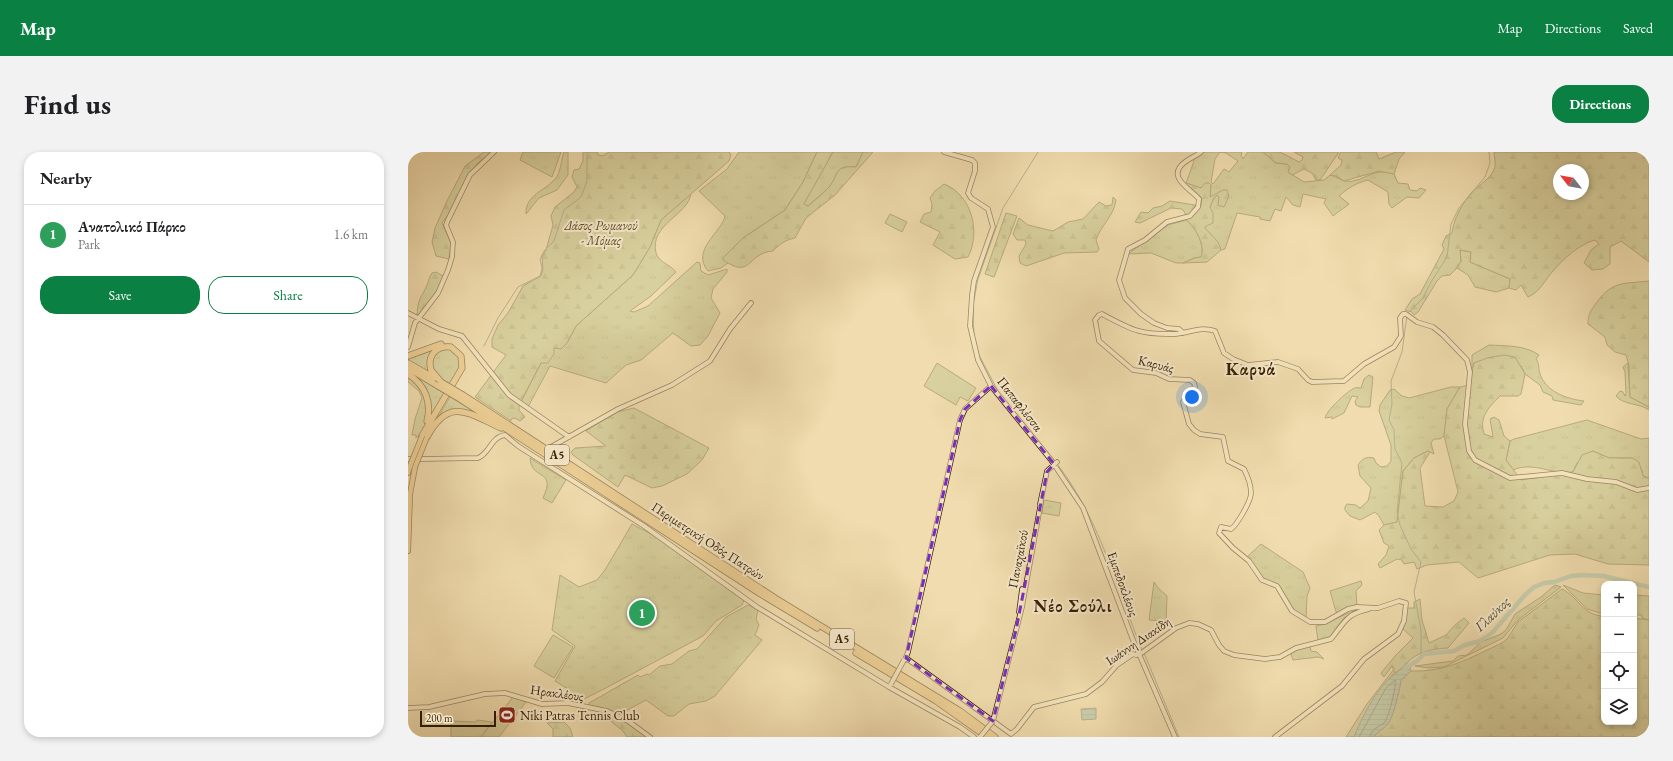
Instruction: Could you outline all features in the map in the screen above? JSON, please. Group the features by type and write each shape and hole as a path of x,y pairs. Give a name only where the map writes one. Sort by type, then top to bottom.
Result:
{"highway":[{"path":"410,356 447,343 458,347 467,359 464,373 424,437"},
{"path":"424,437 462,368 462,356 451,347 439,348 430,357 431,370 440,384"},
{"name":"Περιμετρική Οδός Πατρών","path":"409,365 462,397 775,598 960,711 995,737"},
{"path":"408,374 420,384 428,398 428,415 424,437"},
{"name":"Περιμετρική Οδός Πατρών","path":"462,397 577,475 759,593 936,701 987,737"},
{"path":"424,437 441,417 454,412 464,412 512,434 577,475"}],"main road":[{"path":"408,473 412,467 424,437"},
{"path":"408,551 412,467"}],"street":[{"path":"408,347 414,326 438,293 448,270 452,256 453,242 447,226 448,220 470,174 494,152"},
{"name":"Παπαφλέσσα","path":"944,152 972,160 975,163 975,171 968,193 971,198 988,209 993,227 974,281 970,326 978,360 991,386 1056,463"},
{"path":"1183,333 1179,328 1167,328 1150,321 1127,300 1119,285 1119,280 1126,252 1129,249 1145,240 1164,224 1186,218 1197,209 1200,203 1199,199 1181,183 1179,173 1184,163 1201,152"},
{"path":"551,447 618,409 672,385 710,361 730,329 751,303"},
{"path":"408,313 439,329 462,336 509,395 569,437"},
{"name":"Καρυάς","path":"1275,737 1342,686 1364,659 1398,634 1402,626 1406,603 1399,601 1373,608 1365,607 1348,609 1325,622 1317,623 1304,620 1292,611 1277,586 1262,580 1249,561 1233,548 1219,533 1221,527 1231,529 1236,526 1250,499 1251,491 1244,469 1228,461 1227,451 1222,437 1200,434 1189,424 1183,402 1195,387 1194,383 1190,380 1171,380 1156,373 1133,370 1099,341 1095,320 1097,316 1102,314 1118,324 1138,332 1183,333 1209,329 1215,331 1224,353 1233,359 1248,365 1278,362 1299,369 1311,382 1337,382 1346,380 1364,364 1395,347 1400,339 1400,318 1406,314 1417,322 1433,328 1443,335 1467,360 1470,372 1465,424 1468,447 1475,460 1510,478 1562,474 1587,479 1616,482 1637,490 1649,488"},
{"path":"890,686 905,659 960,420 965,409 991,386"},
{"path":"421,459 478,458 485,453 496,438 504,435 517,445 644,526 757,607 960,727 974,737"},
{"path":"531,454 535,451"},
{"name":"Παναχαϊκού","path":"993,721 1022,607 1047,471 1056,463"},
{"name":"Εμπεδοκλέους","path":"1056,463 1088,517 1138,649 1175,737"},
{"name":"Ιωάννη Διακίδη","path":"905,659 945,684 1006,732 1012,733 1034,707 1086,694 1102,682 1117,664 1133,654 1136,656 1140,654 1176,628 1190,623 1211,630 1220,648 1230,653 1265,659 1277,658 1296,648 1331,639 1343,621 1349,616 1373,608"},
{"path":"1133,654 1138,649"},
{"name":"Ηρακλέους","path":"408,708 429,708 485,694 504,693 538,703 568,703 608,711 623,718 650,737"},
{"path":"980,737 993,721"}],"highlighted area":[{"path":"991,386 1054,464 1047,472 1016,630 993,721 906,658 960,420 965,409"}],"green space":[{"path":"484,152 492,152 479,162 468,175 450,212 442,223 451,243 449,259 436,256 432,242 435,228 447,201 465,166"},
{"path":"523,152 561,152 552,177 520,160"},
{"path":"564,152 568,152 568,175 557,190 539,198 526,214 529,202 532,198 551,183 557,176"},
{"name":"Δάσος Ρωμανού - Μόμας","path":"583,152 597,152 598,155 603,156 609,152 729,152 731,155 729,161 661,220 650,247 633,275 576,326 567,343 561,349 554,348 554,354 548,363 541,363 519,405 519,410 525,417 520,421 515,418 511,419 511,421 475,397 506,355 492,347 492,339 498,325 508,313 523,286 541,276 543,269 542,257 546,250 553,225 551,216 555,207 574,192 577,187 572,177 574,170 579,169 583,161"},
{"path":"739,152 817,152 803,182 785,210 743,238 723,258 728,263 721,268 708,271 703,263 705,248 723,222 725,216 699,191 727,169"},
{"path":"817,152 833,152 804,204 808,206 822,195 829,187 840,169 844,167 856,167 863,152 873,152 835,195 806,218 795,238 788,240 773,251 758,256 744,267 732,265 722,259 743,238 785,210 803,182"},
{"path":"833,152 863,152 856,167 844,167 840,169 829,187 824,192 808,206 803,204"},
{"path":"1204,152 1220,152 1242,152 1241,155 1243,159 1248,152 1263,152 1276,163 1287,164 1290,167 1288,172 1304,182 1324,180 1330,175 1345,181 1351,181 1374,173 1387,172 1394,174 1398,183 1408,184 1410,190 1417,191 1420,188 1426,190 1419,198 1407,197 1392,208 1389,204 1388,192 1368,180 1352,186 1339,196 1349,204 1333,216 1324,203 1326,199 1303,194 1300,207 1293,205 1286,197 1281,211 1275,209 1270,221 1260,219 1260,217 1237,213 1225,249 1221,250 1218,243 1205,228 1205,226 1208,224 1212,201 1217,195 1219,197 1227,190 1210,198 1211,185 1209,183 1201,188 1186,183 1194,161 1193,159","holes":["1220,152 1226,153 1238,161 1229,172 1224,169 1213,184 1211,182 1215,159"]},
{"path":"1263,152 1280,152 1299,162 1303,157 1294,152 1339,152 1320,180 1316,180 1312,173 1304,169 1292,175 1288,172 1290,167 1287,164 1276,163"},
{"path":"1341,152 1376,152 1379,159 1396,152 1405,152 1399,159 1394,174 1379,171 1344,181 1336,176 1330,175 1341,165 1342,160 1338,158"},
{"path":"1494,152 1649,152 1649,262 1621,241 1610,247 1610,264 1603,269 1592,270 1584,263 1591,250 1599,244 1595,240 1578,248 1562,261 1539,289 1528,297 1521,285 1516,290 1509,288 1510,279 1470,262 1471,252 1460,250 1461,261 1457,268 1450,275 1442,276 1437,281 1418,312 1414,315 1412,312 1405,310 1412,299 1420,294 1444,249 1442,245 1446,236 1452,233 1459,211 1465,201 1472,192 1491,175 1495,165"},
{"path":"1186,183 1201,188 1205,183 1209,183 1211,185 1210,197 1223,190 1227,190 1229,196 1224,207 1218,205 1219,197 1217,195 1210,207 1213,213 1213,223 1205,228 1218,242 1221,250 1207,262 1183,263 1201,257 1202,247 1196,231 1186,220 1185,213 1182,209 1171,208 1140,223 1135,222 1141,212 1148,213 1153,208 1162,206 1170,201 1201,206 1202,198 1185,185"},
{"path":"944,184 954,189 961,197 967,205 971,215 974,226 974,237 968,257 955,259 933,245 940,232 920,222 924,214 931,212 932,204 930,198 935,191"},
{"path":"691,193 689,201 684,208 663,227 658,234 655,243 657,256 676,272 651,296 630,311 634,312 648,306 697,262 700,263 701,271 708,275 727,269 727,272 713,289 711,298 720,313 708,336 700,345 691,346 673,333 641,360 626,365 606,383 550,366 528,407 521,402 541,363 554,348 567,343 576,326 633,275 650,247 661,220"},
{"path":"1113,197 1116,200 1115,206 1096,240 1099,249 1097,252 1064,253 1026,266 1020,263 1019,256 1026,244 1025,240 1017,240 1013,234 1019,218 1028,225 1053,231 1068,222 1083,219 1099,202 1106,206 1112,205"},
{"path":"1006,213 1017,216 994,277 985,274"},
{"path":"890,214 907,222 902,232 885,223"},
{"path":"1186,220 1193,226 1199,237 1202,248 1201,257 1194,258 1183,263 1176,263 1151,253 1128,254 1168,225"},
{"path":"1460,250 1471,252 1470,262 1510,279 1509,288 1496,292 1475,287 1468,275 1457,268 1461,261"},
{"path":"436,272 445,277 439,290 420,314 417,315 420,298 431,274"},
{"path":"1649,281 1649,407 1630,397 1629,365 1626,355 1615,352 1607,345 1605,337 1588,324 1589,315 1597,302 1608,290 1620,284"},
{"path":"1489,345 1522,348 1534,352 1539,355 1536,359 1539,372 1547,386 1558,394 1584,401 1581,405 1553,400 1552,396 1543,392 1540,385 1525,374 1521,366 1474,363 1472,372 1472,355"},
{"path":"436,348 427,371 408,360 408,358 423,354"},
{"path":"445,348 455,351 462,363 451,384 439,378 431,366 435,353"},
{"path":"1504,355 1515,357 1525,374 1521,394 1518,396 1500,396 1486,413 1483,423 1484,434 1493,437 1490,419 1494,417 1499,420 1504,436 1510,441 1506,460 1521,480 1573,472 1582,455 1593,451 1609,458 1632,458 1639,462 1643,476 1649,478 1649,565 1608,564 1575,554 1550,555 1478,578 1459,562 1427,565 1417,569 1414,562 1404,564 1402,560 1397,559 1380,568 1378,564 1386,555 1389,546 1384,543 1379,530 1384,525 1397,522 1403,471 1414,458 1428,451 1430,452 1420,468 1425,506 1443,507 1454,501 1458,492 1444,436 1447,409 1460,387 1469,385 1474,363 1487,358"},
{"path":"937,363 976,388 968,401 960,397 956,405 924,386"},
{"path":"1628,363 1630,397 1649,407 1649,410 1641,406 1627,403 1616,396 1620,391 1623,392 1625,396 1626,394 1625,372 1623,367"},
{"path":"408,371 445,394 430,418 431,407 428,392 422,383"},
{"path":"1369,375 1373,377 1370,407 1360,407 1356,405 1355,401 1358,397 1352,396 1344,413 1332,419 1332,417 1325,418 1333,406 1343,397 1355,388 1361,388 1364,379"},
{"path":"408,377 422,391 427,409 424,429 416,438 416,435 412,435 415,419 422,398 419,391 408,382"},
{"path":"1451,387 1460,387 1447,409 1444,436 1440,439 1434,439 1431,443 1434,454 1428,451 1414,458 1403,471 1397,522 1384,525 1375,512 1360,520 1350,516 1345,510 1347,504 1356,505 1360,508 1368,501 1371,488 1360,476 1358,465 1366,458 1371,457 1374,458 1376,463 1381,467 1387,466 1391,461 1391,445 1379,411 1380,405 1390,390 1394,389 1402,396 1409,398"},
{"path":"450,397 490,421 472,412 443,414 437,419"},
{"path":"634,408 709,448 702,460 687,474 662,486 652,488 625,475 618,487 573,455 571,452 575,448 606,446 586,431 617,412"},
{"path":"1587,420 1641,439 1649,438 1649,478 1643,476 1642,470 1632,458 1609,458 1593,451 1577,463 1573,472 1558,472 1535,467 1513,470 1506,460 1510,441 1514,439"},
{"path":"530,458 566,480 552,503 543,498 547,489 547,482 545,478 534,470 531,465"},
{"path":"1044,500 1061,503 1059,516 1042,513"},
{"path":"632,524 653,535 744,600 742,605 716,621 703,636 604,689 584,699 561,700 568,689 555,681 575,646 552,630 560,575 579,587 597,580 605,570"},
{"path":"1261,544 1303,572 1310,588 1307,596 1306,619 1293,610 1280,587 1264,580 1247,557"},
{"path":"1361,581 1362,585 1356,591 1357,607 1337,615 1330,591"},
{"path":"1154,582 1167,596 1166,621 1149,620"},
{"path":"1555,585 1561,587 1518,620 1503,638 1444,667 1429,668 1415,666 1453,661 1458,656 1467,655 1481,642 1501,634 1506,630 1515,614 1541,597"},
{"path":"1563,585 1583,593 1601,595 1601,613 1587,609"},
{"path":"1562,589 1590,613 1601,616 1601,725 1637,725 1637,618 1649,620 1649,737 1374,737 1390,721 1401,680 1411,671 1424,671 1447,667 1468,659 1502,643 1507,639 1518,622"},
{"path":"1637,595 1649,596 1649,620 1642,618 1642,615 1637,615"},
{"path":"1420,599 1422,620 1429,643 1446,635 1464,618 1469,623 1448,648 1421,653 1411,659 1395,673 1392,666 1384,677 1381,673 1413,638 1403,629 1407,608 1414,608 1414,602"},
{"path":"748,605 758,610 756,619 759,625 755,635 762,640 715,696 706,701 689,704 674,716 668,716 646,700 620,714 589,706 589,703 638,675 640,677 647,674 649,675 660,666 672,664 689,651 697,649 726,617"},
{"path":"1362,609 1344,618 1329,638 1318,641 1316,626 1322,625 1350,612"},
{"path":"553,635 573,647 554,678 534,666"},
{"path":"1310,646 1311,651 1317,652 1324,659 1318,657 1293,660 1291,654 1293,651"},
{"path":"1394,669 1395,672 1372,703 1354,737 1346,737 1367,704"},
{"name":"Niki Patras Tennis Club","path":"513,697 526,702 499,737 481,737"},
{"path":"597,710 621,718 647,737 627,737 623,731"},
{"path":"477,720 492,722 481,737 451,737 451,721 476,722"},
{"path":"564,722 570,728 573,737 553,737 553,729 547,723"}],"water":[{"path":"1406,663 1410,666 1411,671 1401,680 1394,710 1388,724 1374,737 1354,737 1371,702 1385,683"},
{"path":"1096,708 1096,719 1082,720 1081,709"}],"waterway":[{"path":"484,346 498,318 518,287 540,276 542,268 540,259 544,251 554,241 564,210 581,197 587,181 587,152"},
{"path":"974,300 978,279 1003,208 1038,152"},
{"path":"1409,312 1423,298 1447,257 1451,224 1459,208 1485,177 1490,163 1489,152"},
{"path":"973,308 974,336"},
{"path":"1407,315 1402,352 1391,381 1392,404 1389,420 1394,430 1395,449 1402,463 1397,512 1400,525 1411,549 1421,562 1414,592 1421,630 1421,656"},
{"path":"979,355 998,391"},
{"path":"1011,407 1055,461"},
{"path":"1058,465 1073,486 1096,531 1142,650"},
{"name":"Γλαύκος","path":"1405,668 1417,661 1424,654 1454,651 1465,645 1480,641 1492,633 1525,595 1534,587 1544,583 1554,582 1571,576 1583,575 1604,576 1649,587"},
{"path":"1144,653 1179,737"}],"place":[{"name":"Ανατολικό Πάρκο","path":"642,613"},
{"name":"Niki Patras Tennis Club","path":"507,715"}],"district":[{"name":"Καρυά","path":"1251,369"},
{"name":"Νέο Σούλι","path":"1073,606"}]}
